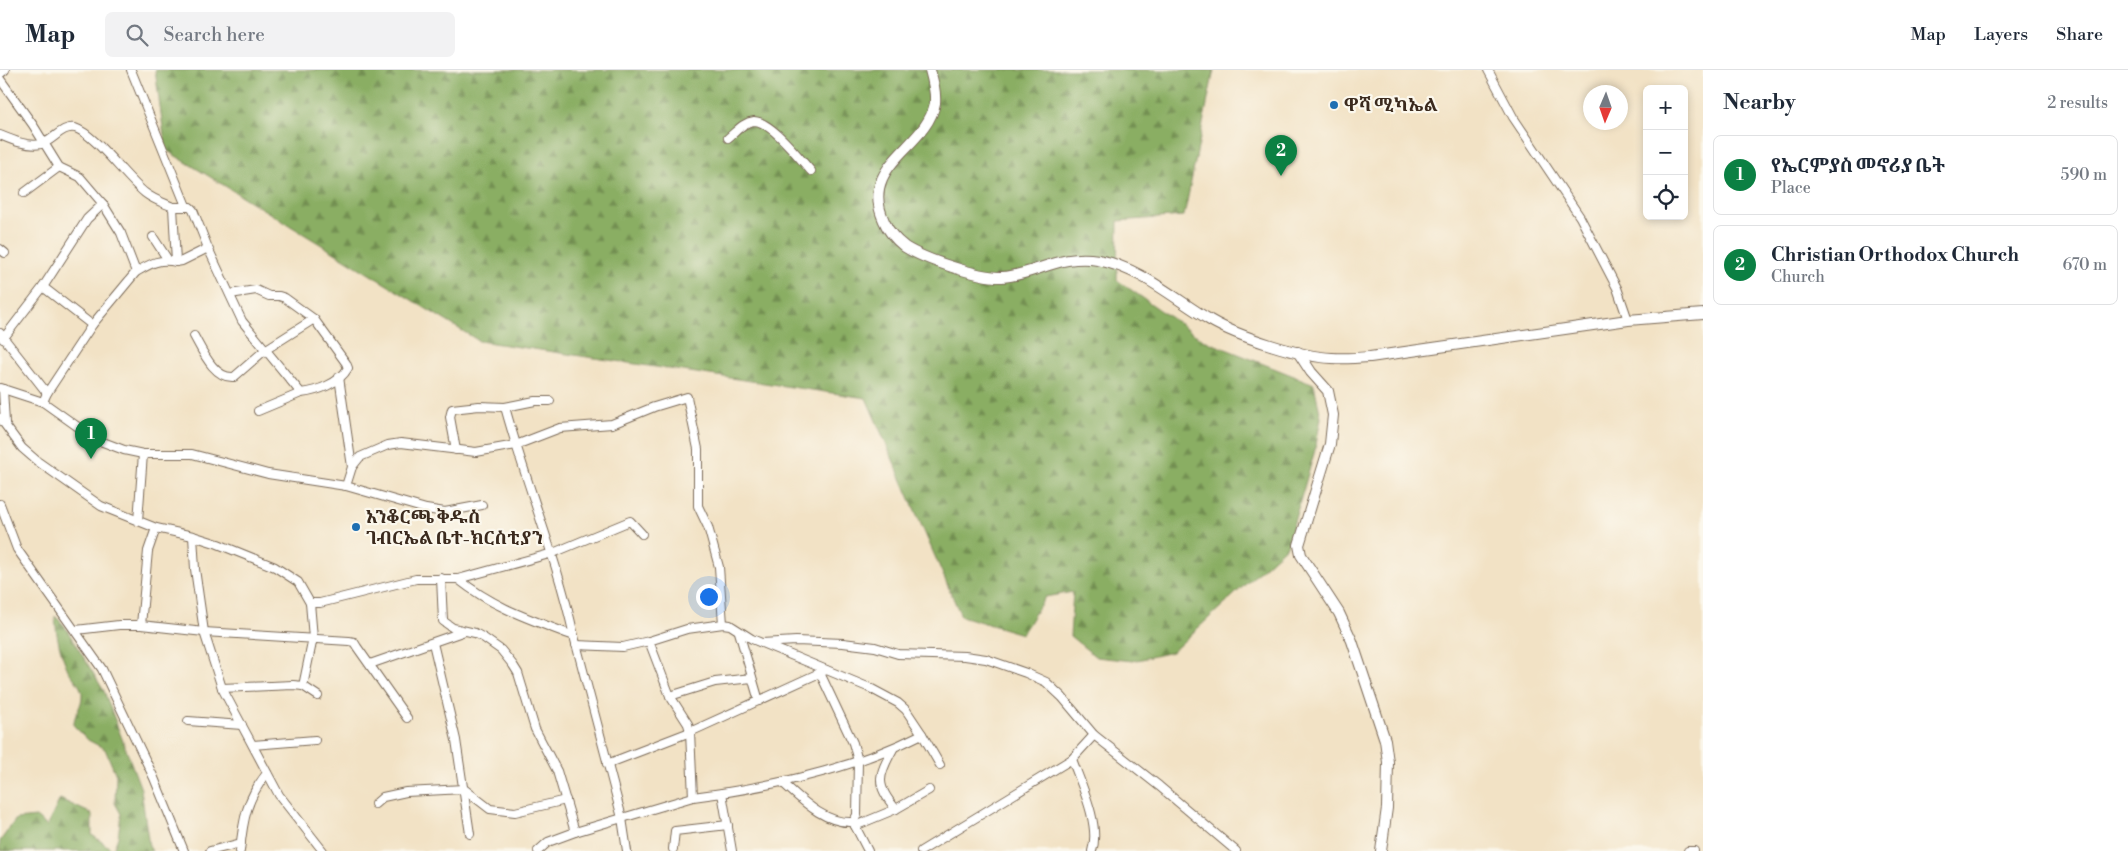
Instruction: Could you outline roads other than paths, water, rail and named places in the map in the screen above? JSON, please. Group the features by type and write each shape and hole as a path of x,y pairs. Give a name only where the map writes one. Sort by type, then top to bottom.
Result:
{"main road":[{"path":"930,70 935,102 932,114 916,136 884,172 880,186 880,208 883,220 894,237 904,246 914,252 974,273 1002,277 1056,262 1077,259 1095,259 1121,265 1139,273 1185,305 1230,331 1298,352 1330,358 1370,357 1628,320 1703,314"},
{"path":"1298,352 1311,372 1328,390 1333,415 1330,444 1299,545 1301,555 1339,613 1352,641 1385,740 1388,762 1387,808 1381,851"}],"street":[{"path":"0,74 5,70"},
{"path":"131,70 186,206"},
{"path":"1488,70 1513,116 1580,217 1617,288 1628,320"},
{"path":"0,80 33,125 59,167 80,177 103,204 121,233 136,272"},
{"path":"728,138 744,124 755,121 764,124 788,145 811,171"},
{"path":"0,135 19,142 35,145 43,144 65,130 73,128 82,132 145,194 173,207 186,206 193,210 208,248 242,321 301,394"},
{"path":"24,193 59,167"},
{"path":"47,393 2,336 43,287 87,219 103,204"},
{"path":"172,261 173,207"},
{"path":"153,237 172,261"},
{"path":"43,402 92,325 136,272 155,261 182,261 208,248"},
{"path":"43,287 92,325"},
{"path":"230,294 256,290 269,296 285,298 314,319 346,362 348,368 340,377 325,387 301,394 258,411"},
{"path":"194,336 207,360 227,378 234,377 265,350 314,319"},
{"path":"340,377 352,467"},
{"path":"303,686 313,638 310,604 298,582 287,573 218,544 156,528 101,506 36,461 22,448 3,420 2,389 43,402 95,439 124,450 143,454 192,454 268,474 346,486 436,511 458,511 482,505"},
{"path":"346,486 352,467 360,457 388,445 401,443 476,452 516,445 560,428 612,424 654,407 687,397 698,449 698,506 708,527 718,568 723,624"},
{"path":"456,450 450,417 452,409 465,406 505,406 535,401 550,401"},
{"path":"505,406 532,498 553,553 565,595 576,645 622,818 627,851"},
{"path":"138,521 143,454"},
{"path":"0,504 7,526 18,549 102,670 154,778 184,851"},
{"path":"310,604 416,579 458,579 553,553 630,521 642,534"},
{"path":"142,625 148,551 156,528"},
{"path":"193,536 195,569 204,632 222,688 267,773 290,811 323,851"},
{"path":"441,578 443,622 453,628 475,633 484,638 501,650 518,673 535,729 557,771 575,832"},
{"path":"458,579 480,596 503,610 574,636"},
{"path":"576,645 623,647 687,629 723,624 730,626 762,644 823,671 870,688 898,703 906,710 940,765"},
{"path":"76,630 99,626 142,625 204,632 354,642 407,718"},
{"path":"370,664 465,631"},
{"path":"739,632 760,701"},
{"path":"649,641 670,696 688,724 693,798"},
{"path":"762,644 796,641 843,643 875,647 898,654 944,655 986,659 1026,673 1046,682 1062,697 1094,735 1159,786 1236,851"},
{"path":"433,643 456,740 470,834"},
{"path":"607,764 690,732 823,671"},
{"path":"823,671 853,743 858,761 857,815 854,824 868,851"},
{"path":"670,696 716,682 752,678"},
{"path":"222,688 277,684 303,686 318,696"},
{"path":"188,721 242,725"},
{"path":"538,851 548,842 575,832 693,798 783,783 893,749 922,734"},
{"path":"921,851 1072,759 1094,735"},
{"path":"253,745 315,740"},
{"path":"893,749 882,769 880,781 882,791 896,809"},
{"path":"1072,759 1083,788 1096,834 1092,851"},
{"path":"210,851 240,847 247,806 253,790 267,773"},
{"path":"783,783 817,811 854,824 896,809 929,790"},
{"path":"375,804 384,797 406,792 464,789 490,809 514,812 566,800"},
{"path":"722,793 732,851"},
{"path":"673,849 674,831 728,826"},
{"path":"1688,851 1694,851"}],"place":[{"name":"ዋሻ ሚካኤል","path":"1334,105"},
{"name":"Christian Orthodox Church","path":"1281,176"},
{"name":"የኤርምያስ መኖሪያ ቤት","path":"91,459"},
{"name":"አንቆርጫ ቅዱስ ገብርኤል ቤተ-ክርስቲያን","path":"356,527"}]}
